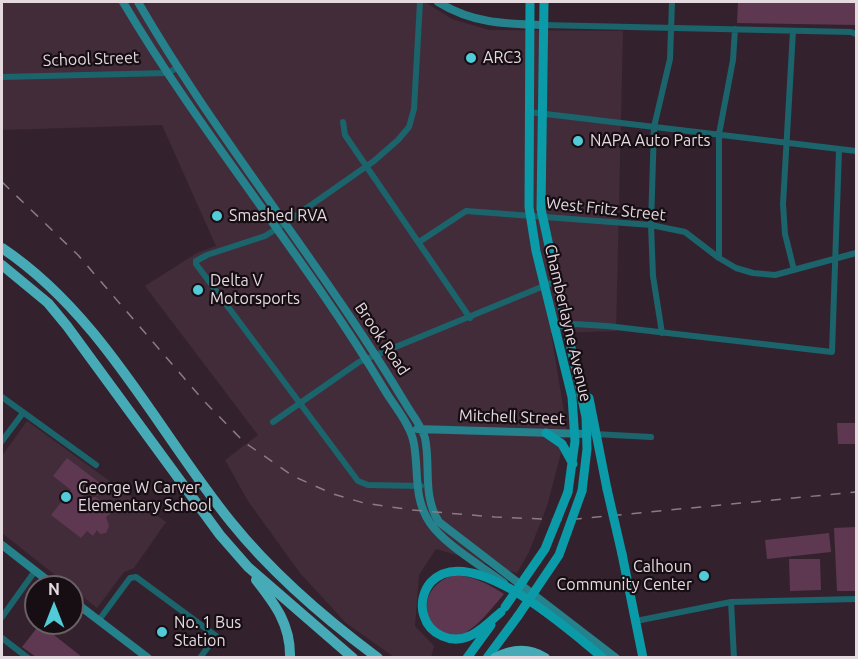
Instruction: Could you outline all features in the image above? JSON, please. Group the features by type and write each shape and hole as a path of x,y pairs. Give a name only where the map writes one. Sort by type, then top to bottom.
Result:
{"highway":[{"path":"2,248 37,275 84,324 231,522 261,556 322,615 378,657"},
{"path":"2,265 48,303 68,326 194,502 248,567 282,617 290,639 290,657"},
{"path":"248,567 353,657"},
{"path":"495,657 517,650 531,651 545,657"}],"main road":[{"name":"Brook Road","path":"123,2 167,73 365,358 408,429 414,446 417,486 423,511 437,532 603,657"},
{"name":"Brook Road","path":"138,2 284,224 377,356 421,429 425,441 427,486 432,507 443,526 616,657"},
{"path":"438,2 458,13 486,22 543,25"},
{"name":"Chamberlayne Avenue","path":"467,657 545,549 556,527 568,492 573,465 575,434 570,386 530,215 530,2"},
{"name":"Chamberlayne Avenue","path":"544,2 541,114 542,215 577,365 586,386 592,434 622,554 643,657"},
{"name":"Mitchell Street","path":"408,429 592,434"},
{"path":"546,433 562,443 573,465"},
{"name":"Chamberlayne Avenue","path":"487,657 559,555 582,491 592,434"},
{"path":"2,545 40,575"},
{"path":"503,609 474,635 451,639 431,629 422,604 431,583 451,572 463,571 505,584"},
{"path":"84,609 148,657"}],"street":[{"path":"420,2 412,120 404,134 367,166 276,230 196,261 201,271 299,403 361,483 427,486"},
{"path":"662,333 653,276 651,225 654,127 668,73 672,2"},
{"path":"543,25 851,32 856,34"},
{"path":"719,258 719,134 733,60 735,29"},
{"path":"793,31 783,204 785,234 794,270"},
{"name":"School Street","path":"2,77 167,73 179,67"},
{"path":"529,112 856,151"},
{"path":"343,122 345,135 470,318"},
{"path":"555,327 567,325 662,333 832,351 839,150"},
{"name":"West Fritz Street","path":"418,242 464,211 542,215 651,225 685,232 719,258 753,273 775,275 856,253"},
{"path":"273,422 365,358 377,356 556,281"},
{"path":"2,397 96,465"},
{"path":"2,441 23,413"},
{"name":"Mitchell Street","path":"592,434 651,437"},
{"path":"2,616 35,571"},
{"path":"99,620 130,578 136,577 216,636 200,657"},
{"path":"636,621 731,602 856,599"},
{"path":"731,602 734,657"},
{"path":"2,638 28,657"}],"shaded area":[{"path":"2,2 425,2 452,19 489,30 623,31 616,331 551,333 567,430 547,506 529,552 517,573 436,549 419,575 415,626 434,646 431,657 394,657 346,623 300,573 248,501 225,460 258,435 145,286 197,253 216,246 162,125 2,130"},
{"path":"738,2 856,2 856,25 737,23"},
{"name":"George W Carver Elementary School","path":"27,421 166,522 134,568 124,572 97,608 84,598 84,575 55,575 2,533 2,456"},
{"path":"837,423 856,423 856,444 838,444"},
{"path":"67,458 104,486 97,496 89,489 79,501 88,508 89,498 96,497 112,512 106,517 109,526 106,533 100,534 97,530 93,536 87,531 81,538 51,515 71,490 53,476"},
{"path":"856,527 856,591 837,591 834,528"},
{"path":"829,533 831,552 767,559 765,540"},
{"path":"789,559 820,559 821,590 790,591"},
{"path":"453,575 480,581 504,594 473,628 461,635 451,636 441,633 434,625 428,616 427,605 430,594 438,583"},
{"path":"31,635 54,635 82,657 36,657 22,647"}],"railway":[{"path":"2,182 78,255 203,400 244,442 293,476 333,494 364,503 412,510 566,520 856,492"}],"place":[{"name":"ARC3","path":"471,58"},
{"name":"NAPA Auto Parts","path":"578,141"},
{"name":"Smashed RVA","path":"217,216"},
{"name":"Delta V Motorsports","path":"198,290"},
{"name":"George W Carver Elementary School","path":"66,497"},
{"name":"Calhoun Community Center","path":"704,576"},
{"name":"No. 1 Bus Station","path":"162,632"}]}
